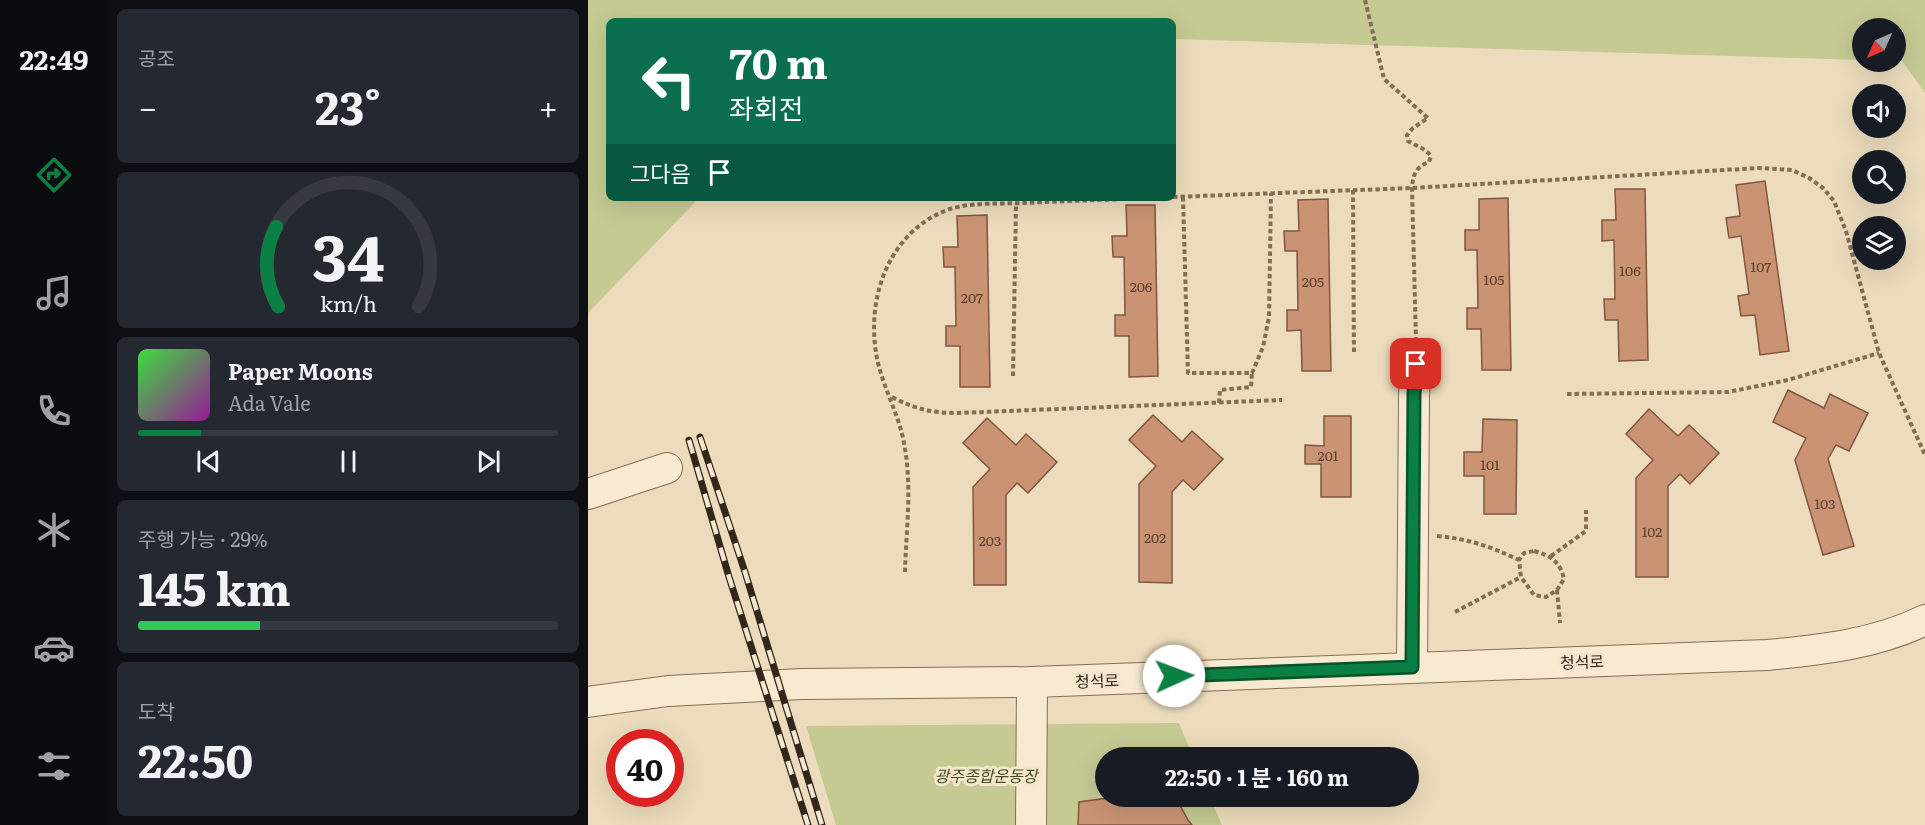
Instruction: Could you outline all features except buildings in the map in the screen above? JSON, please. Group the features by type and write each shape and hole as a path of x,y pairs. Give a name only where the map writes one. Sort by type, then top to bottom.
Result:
{"street":[{"path":"1412,667 1416,364"},
{"path":"588,494 667,468"},
{"name":"청석로","path":"588,702 668,691 802,684 1032,682 1767,655 1845,646 1925,620"},
{"path":"1030,825 1032,682"}],"path":[{"path":"1365,0 1384,79 1428,118 1407,135 1408,141 1426,150 1431,156 1429,162 1421,165 1413,174 1416,364"},
{"path":"1176,197 1412,188 1759,168 1792,170 1824,188 1834,201 1846,231 1879,353 1925,454"},
{"path":"1353,190 1354,353"},
{"path":"1219,403 1220,390 1251,387 1252,373 1263,348 1269,317 1271,193"},
{"path":"1183,196 1188,373 1252,373"},
{"path":"905,572 908,472 905,448 874,341 876,296 883,273 893,255 921,225 936,215 970,205 1068,201"},
{"path":"1013,376 1016,203"},
{"path":"1567,394 1728,392 1788,380 1879,353"},
{"path":"891,397 932,413 1282,400"},
{"path":"1551,556 1586,531 1586,510"},
{"path":"1413,535 1461,538 1488,546 1519,560"},
{"path":"1534,550 1551,556 1561,567 1564,579 1557,590 1546,597 1534,595 1521,578 1519,560 1524,553 1534,550"},
{"path":"1455,612 1521,578"},
{"path":"1557,590 1560,623"}],"green space":[{"path":"588,0 1925,0 1925,93 1906,67 1906,18 1852,18 1852,60 1176,39 1176,18 606,18 606,201 696,201 588,313"},
{"name":"광주종합운동장","path":"1179,723 1189,747 1095,747 1095,807 1214,807 1222,825 836,825 806,726"}],"railway":[{"path":"700,437 745,572 822,825"},
{"path":"689,440 729,577 808,825"}],"route":[{"path":"1174,676 1412,667 1416,364"}]}
